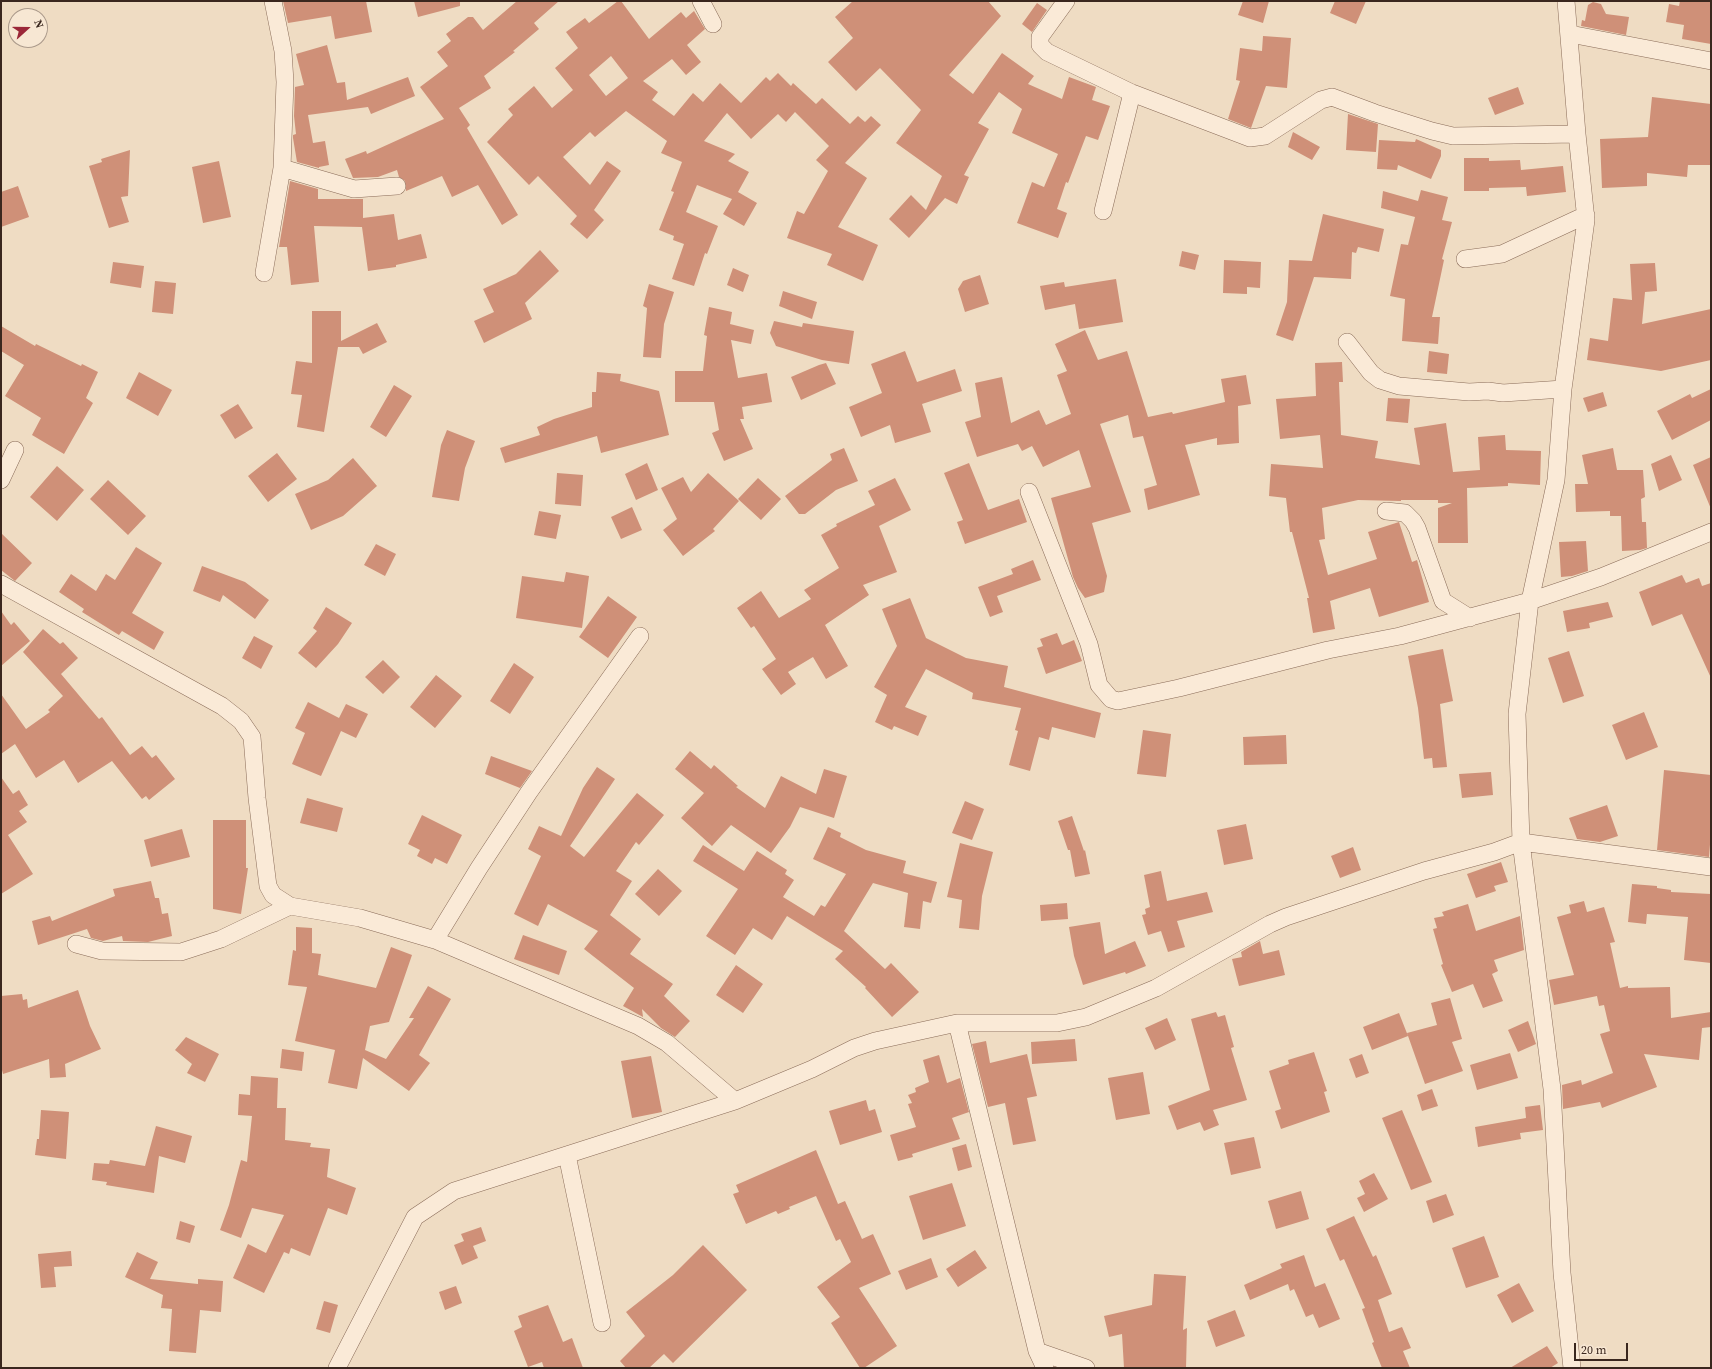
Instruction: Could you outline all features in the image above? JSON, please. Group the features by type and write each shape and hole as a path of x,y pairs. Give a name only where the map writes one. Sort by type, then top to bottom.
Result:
{"street":[{"path":"264,273 282,168 285,82 283,51 272,1"},
{"path":"701,1 713,24"},
{"path":"1066,1 1040,37 1040,45 1047,52 1132,94 1250,138 1265,136 1321,100 1332,97 1375,113 1453,136 1577,134"},
{"path":"1566,1 1570,34 1577,134 1586,215 1563,389 1556,480 1530,601 1517,714 1521,842 1552,1089 1562,1273 1572,1368"},
{"path":"1570,34 1711,61"},
{"path":"1103,211 1132,94"},
{"path":"282,168 354,189 397,186"},
{"path":"1465,259 1502,254 1586,215"},
{"path":"1346,342 1372,374 1380,380 1399,386 1469,392 1488,391 1503,393 1549,388 1563,389"},
{"path":"1,480 15,450"},
{"path":"1029,492 1089,644 1099,685 1111,699 1118,701 1179,688 1328,650 1400,636 1530,601 1601,577 1711,532"},
{"path":"1386,511 1404,513 1413,521 1417,528 1443,601 1470,618"},
{"path":"1,584 222,706 241,721 252,737 257,798 268,886 273,895 290,906 360,918 435,940 652,1033 667,1043 735,1101"},
{"path":"435,940 479,868 529,792 640,636"},
{"path":"337,1368 415,1217 454,1190 735,1101 812,1069 854,1048 875,1041 957,1024 1057,1023 1086,1017 1156,988 1276,922 1424,871 1494,852 1521,842 1711,867"},
{"path":"76,944 102,951 140,953 181,952 221,939 290,906"},
{"path":"957,1024 1037,1351 1045,1368"},
{"path":"567,1155 602,1323"},
{"path":"1037,1351 1086,1368"}],"building":[{"path":"283,1 366,1 372,32 335,39 331,16 288,23"},
{"path":"414,1 460,1 460,6 418,17"},
{"path":"517,1 559,1 534,23 539,29 513,51 515,52 484,76 491,88 459,108 470,125 467,128 518,215 502,225 478,185 452,197 442,176 406,191 405,181 399,177 397,170 378,177 353,178 345,159 366,151 367,154 444,119 420,87 448,66 437,52 451,41 446,34 468,17 473,17 483,30"},
{"path":"618,1 621,1 649,39 681,12 686,18 694,11 705,29 687,45 701,62 686,75 672,59 643,81 658,92 652,100 674,116 693,93 703,102 720,83 741,103 766,77 770,81 778,73 791,86 793,83 816,104 822,98 850,124 858,116 865,122 871,116 881,125 845,163 867,178 838,227 878,245 863,281 827,265 832,254 787,238 797,211 804,214 828,171 816,160 829,146 795,112 786,122 778,114 751,139 727,113 704,141 735,154 728,161 749,172 738,192 757,203 744,226 723,214 732,199 697,185 686,212 718,226 707,254 705,253 694,286 672,279 684,244 673,240 674,236 659,230 674,192 671,191 682,162 661,153 667,141 626,111 595,137 590,132 563,157 590,185 607,161 621,171 594,210 604,220 587,239 570,224 577,216 538,176 529,185 487,142 513,115 508,109 534,86 552,108 573,90 555,68 578,48 566,32 585,18 589,23","holes":["611,56 628,78 606,96 589,75"]},
{"path":"853,1 988,1 1001,16 949,75 973,94 1002,53 1034,76 1028,84 1062,99 1069,77 1096,87 1092,100 1110,106 1098,140 1086,136 1068,183 1066,182 1057,209 1067,213 1058,238 1017,223 1032,182 1044,187 1058,154 1012,133 1022,109 999,92 978,123 989,129 964,175 969,177 957,204 945,198 909,238 889,219 911,195 926,210 942,176 896,143 921,110 880,68 856,91 828,62 853,38 835,17"},
{"path":"1243,1 1269,1 1263,23 1238,15"},
{"path":"1335,1 1366,1 1356,24 1330,13"},
{"path":"1680,1 1711,1 1711,44 1682,39 1684,25 1666,22 1669,4 1679,6"},
{"path":"1593,2 1601,4 1606,14 1629,17 1626,35 1581,26 1582,20 1585,21 1588,5"},
{"path":"1037,3 1047,10 1032,32 1022,24"},
{"path":"1263,36 1291,38 1287,88 1266,86 1251,128 1228,119 1240,81 1236,80 1240,48 1262,51"},
{"path":"327,45 337,83 345,82 347,100 408,77 415,96 371,114 368,107 308,115 313,143 325,141 329,165 319,168 297,162 293,138 293,135 296,134 294,116 295,87 304,85 296,54"},
{"path":"1518,87 1524,104 1495,115 1488,98"},
{"path":"1652,97 1711,104 1711,165 1688,165 1687,177 1647,173 1647,186 1602,188 1600,139 1648,137"},
{"path":"1348,114 1378,124 1376,152 1346,150"},
{"path":"1293,132 1320,147 1312,160 1288,147"},
{"path":"1416,139 1441,150 1441,156 1431,179 1398,165 1397,170 1377,169 1379,140 1415,142"},
{"path":"130,150 128,196 121,197 129,222 109,228 89,166 102,162 101,159"},
{"path":"1464,158 1489,158 1489,161 1520,160 1521,170 1563,166 1566,192 1527,196 1526,187 1489,188 1489,191 1464,191"},
{"path":"219,161 231,217 203,223 192,167"},
{"path":"290,181 318,189 318,199 363,199 363,218 394,214 398,240 421,234 427,258 396,265 396,267 368,271 362,227 314,226 319,282 291,285 287,247 279,247"},
{"path":"18,186 29,217 1,227 1,192"},
{"path":"1421,190 1448,197 1442,220 1452,222 1442,259 1444,260 1432,317 1440,317 1438,344 1402,341 1405,299 1390,296 1401,244 1408,245 1415,217 1381,208 1383,191 1418,201"},
{"path":"1323,214 1384,229 1379,252 1358,247 1356,253 1352,252 1351,279 1314,277 1293,341 1276,335 1287,302 1289,260 1312,261"},
{"path":"540,250 559,271 525,303 532,319 484,343 474,321 494,312 483,289 516,274"},
{"path":"1182,251 1199,255 1195,270 1179,266"},
{"path":"1224,260 1261,262 1260,288 1247,287 1247,294 1223,293"},
{"path":"113,262 144,266 141,288 110,283"},
{"path":"1655,263 1657,291 1645,292 1642,324 1711,309 1711,360 1661,371 1587,360 1590,338 1608,341 1613,298 1632,300 1630,264"},
{"path":"733,268 749,275 743,292 727,285"},
{"path":"980,275 989,304 965,312 958,289 963,281"},
{"path":"1116,279 1123,322 1079,329 1075,304 1045,310 1040,286 1064,282 1065,287"},
{"path":"155,281 176,283 173,314 152,312"},
{"path":"649,284 674,292 664,324 661,358 643,357 647,308 643,306"},
{"path":"783,291 817,302 812,319 779,306"},
{"path":"709,307 732,312 730,324 754,330 751,344 731,340 738,378 767,373 772,402 742,407 744,419 740,419 753,449 724,461 712,433 719,430 714,402 675,402 675,371 703,371 707,336 704,335"},
{"path":"312,311 341,311 341,341 377,323 387,342 363,354 359,347 338,347 324,432 297,427 302,395 291,394 296,361 312,363"},
{"path":"774,321 802,327 803,323 854,331 849,364 822,360 776,346 770,333"},
{"path":"1,326 35,346 36,344 81,366 82,364 98,372 86,398 93,403 64,454 32,435 41,418 5,396 24,365 1,351"},
{"path":"1085,330 1098,360 1127,351 1148,417 1172,412 1173,414 1225,402 1221,379 1246,375 1251,404 1238,406 1239,443 1217,445 1217,438 1185,445 1200,495 1148,510 1144,489 1157,485 1143,436 1133,438 1128,415 1100,424 1131,512 1092,523 1107,576 1104,592 1085,598 1073,577 1051,498 1091,487 1079,450 1043,467 1032,446 1022,451 1018,444 977,457 965,422 981,417 975,383 1002,377 1011,423 1039,410 1046,425 1071,414 1057,375 1067,371 1055,344"},
{"path":"905,351 917,382 955,369 962,391 922,404 931,432 895,443 890,425 861,437 849,407 882,393 871,364"},
{"path":"1429,351 1449,354 1447,374 1427,372"},
{"path":"1342,362 1343,382 1339,382 1341,435 1378,441 1375,458 1420,465 1414,428 1446,423 1453,472 1480,470 1478,437 1505,435 1506,450 1541,451 1540,485 1508,483 1508,486 1467,488 1468,543 1438,543 1438,508 1452,503 1438,503 1438,500 1358,500 1322,508 1325,539 1319,540 1328,575 1377,559 1368,532 1399,522 1412,562 1417,560 1429,602 1379,617 1370,588 1330,601 1335,629 1313,633 1307,598 1309,598 1292,532 1290,532 1286,498 1269,496 1271,464 1323,468 1320,435 1280,439 1276,399 1316,396 1315,363"},
{"path":"826,363 836,384 801,400 791,377"},
{"path":"139,372 172,390 158,416 126,398"},
{"path":"597,372 621,374 620,381 659,391 669,435 601,453 597,436 505,463 500,448 540,435 537,427 554,419 592,407 592,392 596,392"},
{"path":"394,385 412,396 386,437 370,427"},
{"path":"1711,389 1711,420 1672,440 1657,411 1690,394 1692,398"},
{"path":"1603,392 1607,406 1588,412 1583,398"},
{"path":"1388,398 1410,399 1408,423 1386,421"},
{"path":"238,404 253,428 235,439 220,415"},
{"path":"447,430 475,441 465,468 459,501 432,497 441,445"},
{"path":"844,448 858,481 836,490 805,514 799,514 785,496 832,460 830,454"},
{"path":"1613,448 1617,470 1643,470 1645,497 1641,499 1642,522 1646,522 1647,548 1622,551 1621,516 1610,516 1610,511 1576,512 1575,484 1588,484 1582,455"},
{"path":"277,453 297,479 268,502 248,476"},
{"path":"1671,455 1682,480 1659,491 1651,464"},
{"path":"1711,457 1711,509 1693,465"},
{"path":"353,458 377,486 343,516 311,530 295,494 328,480"},
{"path":"647,463 658,490 636,500 625,474"},
{"path":"969,463 988,510 1019,499 1027,522 965,544 957,522 963,520 944,473"},
{"path":"57,466 84,490 57,521 30,497"},
{"path":"557,473 583,475 581,506 555,504"},
{"path":"708,473 739,501 713,529 715,531 683,556 663,530 677,519 661,488 683,477 691,492"},
{"path":"758,478 781,499 761,520 738,499"},
{"path":"895,478 911,510 879,526 897,572 863,585 869,595 825,625 848,666 826,679 813,657 788,672 796,684 781,695 762,669 776,659 754,626 751,628 737,608 761,591 779,618 811,599 804,590 839,568 821,535 837,526 836,524 875,505 868,491"},
{"path":"108,480 146,516 128,535 90,499"},
{"path":"632,507 642,530 621,539 611,517"},
{"path":"539,511 561,515 556,539 534,535"},
{"path":"1,533 32,563 15,581 1,570"},
{"path":"1586,541 1588,571 1572,576 1561,577 1559,542"},
{"path":"376,544 396,554 385,576 364,565"},
{"path":"136,547 162,563 132,613 164,632 154,650 122,631 119,635 82,612 84,609 59,592 71,574 96,591 106,574 115,580"},
{"path":"1033,560 1041,580 997,596 1003,612 990,617 978,587 1013,574 1011,569"},
{"path":"202,566 245,582 269,600 255,619 223,595 220,602 193,591"},
{"path":"566,572 589,576 582,628 516,618 522,576 564,582"},
{"path":"1682,575 1686,583 1699,578 1702,586 1711,583 1711,678 1682,614 1652,626 1639,592"},
{"path":"608,596 637,617 608,658 579,637"},
{"path":"910,598 926,638 966,658 1008,666 1004,687 1101,713 1095,738 1052,727 1049,740 1039,737 1030,771 1009,765 1018,731 1015,730 1021,708 972,699 973,693 926,669 905,707 927,716 918,736 894,726 892,730 875,722 887,695 874,687 897,646 882,609"},
{"path":"1608,602 1613,617 1589,623 1590,628 1567,632 1563,611"},
{"path":"326,607 352,623 338,644 316,668 298,653 317,631 313,628"},
{"path":"1,611 11,625 14,622 30,641 1,666"},
{"path":"43,629 60,644 63,642 78,658 61,674 99,719 102,717 130,755 142,746 152,758 156,755 175,779 149,800 146,796 142,799 112,761 78,783 64,760 36,778 15,744 1,754 1,694 26,729 50,712 48,710 63,696 23,652"},
{"path":"1057,633 1062,645 1074,640 1082,661 1046,674 1037,648 1043,646 1040,639"},
{"path":"254,636 273,646 261,669 242,658"},
{"path":"1443,649 1453,701 1440,704 1447,767 1433,768 1432,758 1424,759 1418,708 1408,656"},
{"path":"1569,651 1584,696 1563,703 1548,658"},
{"path":"383,660 400,677 383,694 365,677"},
{"path":"514,663 534,677 510,714 490,701"},
{"path":"436,675 462,696 435,728 410,707"},
{"path":"308,702 339,718 346,704 368,714 356,738 341,731 321,776 292,764 305,733 295,728"},
{"path":"1644,712 1658,747 1626,760 1612,725"},
{"path":"1143,730 1171,734 1166,777 1137,774"},
{"path":"1286,735 1287,764 1244,765 1243,737"},
{"path":"690,751 711,769 714,765 738,786 736,787 765,808 781,776 816,794 824,769 847,776 834,818 800,807 790,827 771,853 731,825 712,846 681,818 704,793 675,769"},
{"path":"491,756 532,771 520,788 485,774"},
{"path":"597,767 615,779 570,846 584,857 637,793 664,815 639,845 636,842 616,871 632,881 610,915 641,939 630,954 673,984 664,996 690,1021 675,1037 661,1028 642,1009 643,1017 623,1006 634,988 584,949 598,931 548,904 538,926 514,914 541,856 528,849 539,826 561,836 583,788"},
{"path":"1664,770 1711,775 1711,832 1709,857 1657,850"},
{"path":"1491,772 1493,795 1462,798 1459,774"},
{"path":"1,777 13,794 19,790 28,805 19,811 27,822 8,835 33,874 1,894"},
{"path":"307,798 343,808 337,832 300,823"},
{"path":"965,801 984,809 972,840 952,833"},
{"path":"1607,805 1618,836 1600,842 1577,839 1569,818"},
{"path":"422,815 462,835 447,864 435,858 432,864 417,856 420,850 408,844"},
{"path":"1072,816 1084,851 1085,850 1090,874 1075,877 1070,850 1068,850 1058,821"},
{"path":"213,820 246,820 246,868 248,868 241,914 213,909"},
{"path":"1246,824 1253,859 1224,865 1217,830"},
{"path":"828,827 841,833 840,837 866,850 906,861 903,873 937,882 931,903 923,901 920,929 904,927 908,893 873,883 844,931 885,969 891,963 919,992 892,1017 865,988 866,987 835,959 843,951 787,916 772,940 753,928 735,955 706,936 738,889 693,861 703,845 744,871 757,851 787,870 785,874 794,880 783,897 814,916 821,905 825,907 846,874 813,859"},
{"path":"182,829 190,857 151,867 144,840"},
{"path":"960,843 993,852 982,896 979,930 959,928 962,900 947,897"},
{"path":"1353,847 1361,870 1340,878 1331,856"},
{"path":"1501,862 1508,882 1494,886 1496,891 1476,898 1467,874"},
{"path":"658,869 682,891 659,916 635,894"},
{"path":"1161,871 1167,901 1207,892 1213,912 1177,921 1185,947 1168,952 1161,931 1148,935 1142,915 1146,914 1145,909 1150,907 1144,875"},
{"path":"151,881 155,898 159,898 162,914 168,913 172,936 148,942 123,941 122,936 103,941 91,938 87,929 38,945 32,921 50,916 52,921 115,896 113,889"},
{"path":"1632,884 1657,886 1657,888 1671,890 1671,892 1711,894 1711,963 1684,960 1688,917 1647,914 1646,924 1628,922"},
{"path":"1584,901 1587,912 1604,907 1615,942 1610,943 1620,988 1628,986 1628,988 1670,987 1671,1018 1711,1012 1711,1027 1702,1028 1699,1060 1644,1054 1657,1087 1602,1108 1600,1102 1563,1109 1562,1085 1581,1080 1582,1085 1613,1073 1600,1034 1610,1031 1604,1005 1599,1006 1597,996 1554,1005 1549,980 1574,975 1557,917 1571,913 1569,905"},
{"path":"1067,903 1068,919 1041,921 1040,905"},
{"path":"1468,904 1476,931 1520,916 1524,950 1494,960 1498,971 1492,974 1503,1001 1483,1008 1473,984 1452,992 1441,965 1443,964 1433,929 1437,928 1434,918 1444,916 1442,912"},
{"path":"1100,922 1105,954 1135,941 1146,966 1126,974 1125,972 1083,985 1074,956 1069,927"},
{"path":"296,927 312,928 312,953 321,954 318,975 376,988 391,947 412,955 389,1022 370,1026 365,1050 386,1059 414,1018 409,1018 428,986 451,999 419,1055 430,1063 409,1091 363,1058 357,1089 328,1083 335,1050 295,1041 307,987 288,985 293,950 296,951"},
{"path":"523,935 567,951 559,975 514,959"},
{"path":"1260,941 1263,954 1279,950 1285,975 1239,986 1232,959 1242,957 1241,952"},
{"path":"736,965 763,984 743,1013 716,995"},
{"path":"78,990 90,1026 101,1049 65,1064 66,1077 50,1078 49,1059 3,1074 1,1066 1,996 22,994 23,1000 27,999 28,1008"},
{"path":"1450,998 1462,1039 1452,1042 1463,1071 1425,1084 1407,1033 1437,1025 1431,1003"},
{"path":"1216,1012 1218,1017 1225,1015 1234,1047 1231,1048 1247,1100 1213,1110 1219,1125 1204,1131 1200,1122 1177,1130 1168,1106 1210,1090 1191,1019"},
{"path":"1399,1013 1408,1036 1372,1050 1363,1027"},
{"path":"1167,1018 1176,1040 1155,1050 1145,1028"},
{"path":"1528,1021 1536,1044 1518,1052 1508,1030"},
{"path":"186,1037 219,1054 205,1082 187,1073 192,1064 175,1050"},
{"path":"1075,1039 1077,1061 1032,1064 1031,1042"},
{"path":"986,1041 990,1063 1027,1054 1037,1096 1027,1098 1036,1141 1013,1145 1005,1103 988,1107 972,1044"},
{"path":"282,1049 304,1052 302,1071 280,1068"},
{"path":"1314,1052 1327,1091 1324,1092 1330,1112 1281,1129 1275,1111 1281,1109 1269,1071 1289,1064 1288,1060"},
{"path":"1510,1053 1518,1078 1477,1090 1470,1065"},
{"path":"1362,1054 1369,1073 1356,1078 1349,1059"},
{"path":"939,1055 947,1083 960,1078 969,1112 952,1118 960,1139 912,1154 913,1157 898,1161 890,1135 916,1127 908,1104 912,1103 908,1095 916,1092 915,1088 929,1082 923,1060"},
{"path":"651,1056 662,1112 632,1118 621,1061"},
{"path":"1143,1072 1150,1114 1116,1120 1108,1078"},
{"path":"251,1076 278,1078 277,1108 286,1108 285,1140 311,1143 310,1147 330,1149 327,1177 356,1188 347,1215 328,1208 310,1256 291,1248 289,1254 284,1252 264,1293 233,1278 248,1244 266,1253 284,1215 252,1208 241,1238 220,1230 229,1205 241,1160 247,1162 252,1116 238,1115 239,1094 250,1095"},
{"path":"1432,1089 1438,1106 1422,1111 1417,1095"},
{"path":"866,1100 869,1111 875,1109 882,1132 840,1145 829,1111"},
{"path":"1540,1105 1543,1130 1520,1133 1521,1139 1478,1147 1475,1127 1526,1118 1525,1107"},
{"path":"41,1110 69,1112 66,1159 35,1155 37,1139 39,1139"},
{"path":"1402,1110 1432,1182 1411,1190 1382,1118"},
{"path":"156,1126 192,1136 185,1163 159,1156 154,1193 106,1185 107,1182 92,1180 94,1163 109,1164 110,1160 145,1166"},
{"path":"1254,1137 1261,1168 1231,1175 1224,1143"},
{"path":"966,1144 972,1167 958,1171 952,1148"},
{"path":"816,1150 838,1204 845,1201 862,1239 873,1234 891,1274 859,1288 897,1346 864,1368 860,1368 831,1323 840,1317 817,1287 851,1262 840,1239 836,1241 816,1196 789,1207 790,1209 778,1214 776,1211 746,1224 733,1194 739,1192 736,1185"},
{"path":"1374,1173 1388,1199 1364,1212 1357,1198 1365,1194 1359,1181"},
{"path":"952,1183 966,1226 923,1240 909,1196"},
{"path":"1301,1191 1309,1219 1276,1229 1268,1201"},
{"path":"1446,1194 1454,1215 1433,1223 1426,1201"},
{"path":"1354,1216 1373,1257 1376,1255 1392,1294 1378,1300 1389,1332 1402,1327 1411,1348 1403,1351 1410,1368 1382,1368 1372,1343 1374,1342 1362,1309 1365,1308 1344,1259 1340,1261 1326,1229"},
{"path":"180,1221 195,1226 190,1243 176,1239"},
{"path":"481,1227 486,1241 473,1246 478,1258 462,1265 454,1245 464,1241 461,1234"},
{"path":"1484,1236 1499,1277 1466,1288 1452,1248"},
{"path":"703,1245 747,1290 673,1363 664,1354 649,1368 626,1368 620,1361 645,1336 626,1312 673,1275"},
{"path":"975,1250 987,1268 958,1287 946,1269"},
{"path":"71,1251 72,1266 54,1267 56,1287 41,1288 38,1254"},
{"path":"137,1252 158,1262 150,1279 198,1284 198,1279 223,1281 221,1312 200,1310 196,1353 169,1351 172,1309 161,1308 163,1295 125,1277"},
{"path":"1304,1255 1315,1287 1325,1283 1340,1319 1319,1328 1313,1314 1306,1317 1294,1289 1290,1291 1288,1284 1250,1300 1244,1285 1282,1268 1280,1264"},
{"path":"931,1258 938,1277 906,1290 898,1271"},
{"path":"1154,1274 1186,1276 1183,1330 1187,1328 1186,1368 1124,1368 1122,1334 1109,1337 1104,1316 1152,1305"},
{"path":"1519,1283 1534,1311 1512,1323 1497,1295"},
{"path":"456,1286 462,1303 445,1310 439,1292"},
{"path":"324,1301 338,1305 330,1333 316,1329"},
{"path":"548,1305 563,1342 572,1338 583,1368 544,1368 542,1362 528,1367 514,1331 522,1327 518,1316"},
{"path":"1235,1310 1245,1336 1216,1347 1207,1321"},
{"path":"1547,1346 1558,1363 1550,1368 1510,1368"}]}
